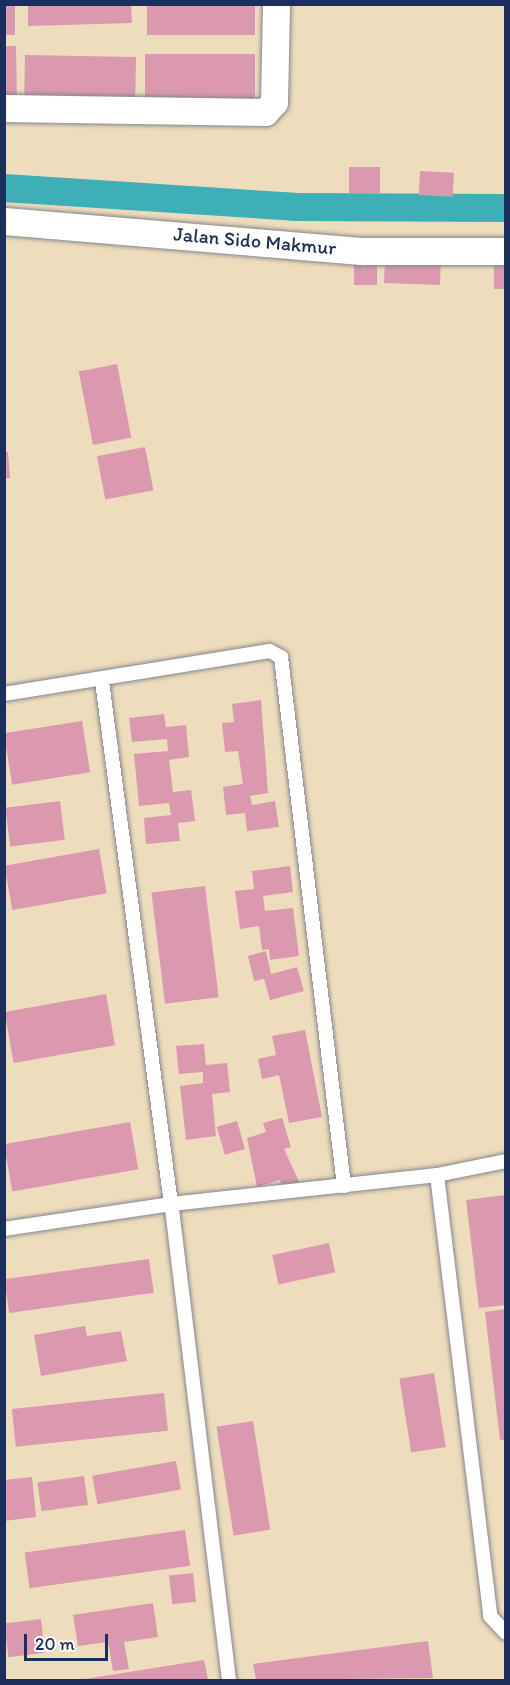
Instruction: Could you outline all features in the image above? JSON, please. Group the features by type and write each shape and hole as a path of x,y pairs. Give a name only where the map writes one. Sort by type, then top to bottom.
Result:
{"street":[{"path":"4,108 265,112 274,102 276,4"},
{"name":"Jalan Sido Makmur","path":"4,221 363,251 506,251"}],"lane":[{"path":"4,694 102,681 270,651 281,657 344,1186"},
{"path":"102,681 171,1204 229,1680"},
{"path":"4,1229 171,1204 437,1175 506,1161"},
{"path":"437,1175 490,1617 506,1633"}],"building":[{"path":"4,4 15,4 15,35 4,35"},
{"path":"28,4 131,4 132,23 28,26"},
{"path":"147,4 255,4 255,35 147,35"},
{"path":"4,46 16,46 17,95 5,95"},
{"path":"145,54 255,54 255,106 145,106"},
{"path":"25,55 136,57 135,107 24,105"},
{"path":"349,167 380,167 380,193 349,193"},
{"path":"420,171 454,173 453,197 419,195"},
{"path":"354,255 377,255 377,285 354,285"},
{"path":"385,255 441,257 440,285 384,283"},
{"path":"494,265 506,265 506,289 494,289"},
{"path":"117,364 131,438 93,445 79,371"},
{"path":"145,447 153,490 105,500 97,456"},
{"path":"8,452 10,478 4,478 4,453"},
{"path":"261,700 268,793 250,796 252,805 275,801 279,827 247,831 245,813 226,815 223,787 243,784 238,751 225,752 222,723 234,722 232,704"},
{"path":"164,714 166,727 186,725 189,757 169,760 173,792 191,790 195,821 178,823 180,841 146,844 144,818 171,815 169,803 139,806 134,754 168,751 167,739 132,742 129,718"},
{"path":"82,721 90,772 12,785 4,733"},
{"path":"60,801 65,840 10,846 5,808"},
{"path":"99,849 107,893 12,910 4,866"},
{"path":"290,866 293,892 263,896 265,911 293,908 299,956 270,960 269,949 262,950 259,926 240,929 235,891 254,889 252,871"},
{"path":"205,886 219,997 165,1004 151,893"},
{"path":"266,951 271,974 297,967 304,991 270,1000 264,979 254,981 248,956"},
{"path":"106,994 115,1045 14,1063 5,1012"},
{"path":"305,1030 322,1117 289,1123 279,1075 262,1079 258,1059 276,1055 272,1036"},
{"path":"204,1044 206,1065 227,1063 230,1092 212,1094 216,1136 186,1140 180,1086 203,1083 203,1072 179,1074 176,1046"},
{"path":"282,1118 291,1147 284,1149 300,1184 283,1190 280,1180 257,1187 247,1138 266,1132 263,1123"},
{"path":"237,1121 245,1149 225,1155 217,1127"},
{"path":"130,1122 138,1169 12,1191 4,1144"},
{"path":"505,1195 506,1305 479,1308 466,1200"},
{"path":"329,1243 335,1272 279,1284 272,1255"},
{"path":"149,1259 154,1293 9,1313 4,1279"},
{"path":"506,1309 506,1440 500,1440 485,1312"},
{"path":"85,1326 87,1336 121,1331 127,1361 41,1376 34,1335"},
{"path":"434,1373 446,1447 411,1453 399,1378"},
{"path":"164,1393 168,1431 16,1447 12,1409"},
{"path":"253,1421 270,1530 234,1535 216,1427"},
{"path":"176,1461 181,1490 97,1504 92,1476"},
{"path":"84,1476 88,1505 41,1511 37,1483"},
{"path":"32,1477 36,1517 4,1521 4,1480"},
{"path":"185,1530 190,1566 30,1588 25,1553"},
{"path":"193,1573 196,1602 172,1604 169,1576"},
{"path":"153,1603 158,1637 124,1642 129,1669 113,1671 108,1642 78,1646 73,1615"},
{"path":"41,1619 45,1653 8,1657 4,1624"},
{"path":"428,1641 433,1678 256,1680 253,1664"},
{"path":"204,1660 208,1680 85,1680 85,1679"}],"waterway":[{"path":"4,188 294,207 506,208"}]}
